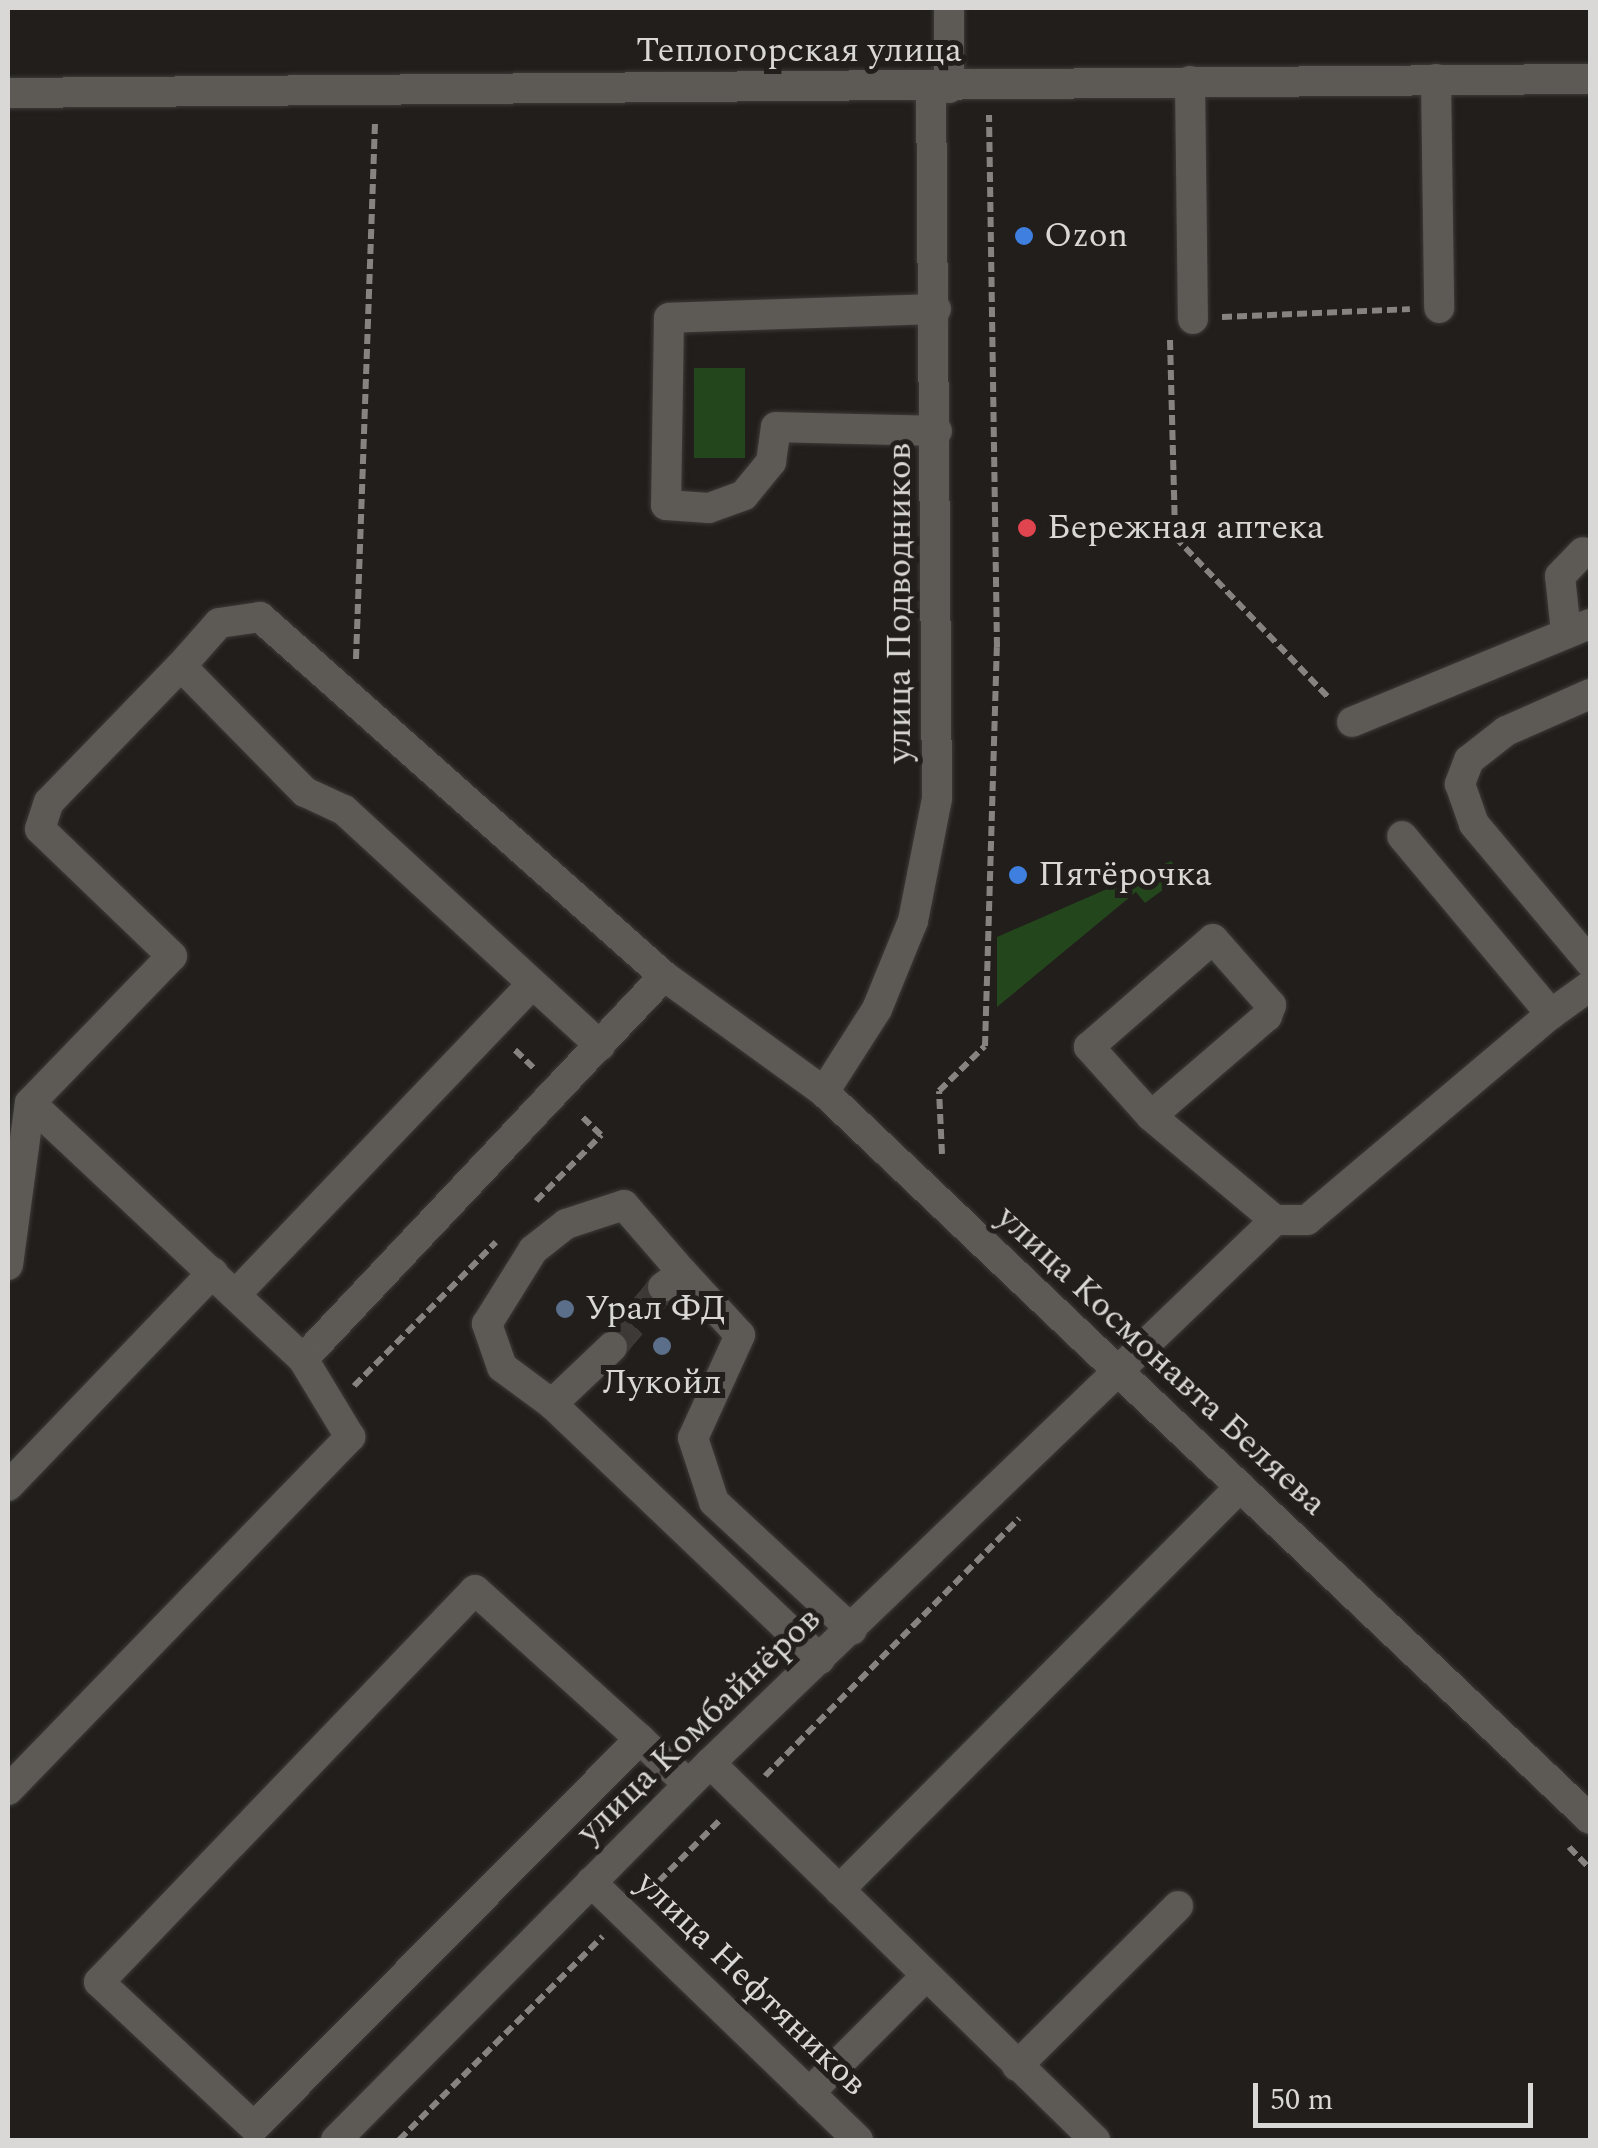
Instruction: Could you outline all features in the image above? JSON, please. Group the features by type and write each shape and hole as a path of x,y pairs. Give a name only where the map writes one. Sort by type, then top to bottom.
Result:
{"street":[{"name":"улица Подводников","path":"824,1092 877,1009 913,921 937,799 936,309 940,88 949,8"},
{"path":"1436,79 1439,308"},
{"name":"Теплогорская улица","path":"8,93 988,88 1190,81 1590,79"},
{"path":"1190,81 1193,319"},
{"path":"936,309 669,318 666,505 709,508 744,494 771,462 776,426 936,430"},
{"path":"1352,722 1578,628 1560,576 1583,552"},
{"name":"улица Космонавта Беляева","path":"30,1102 172,956 40,829 49,802 219,623 260,617 664,976 824,1092 1590,1819"},
{"path":"181,666 305,792 344,810 600,1046"},
{"path":"1590,694 1506,731 1469,760 1460,784 1474,824 1590,962"},
{"path":"1402,836 1550,1014"},
{"path":"1150,1116 1267,1016 1266,995 1213,938 1088,1047 1150,1116 1275,1220 1306,1220 1550,1014 1590,986"},
{"path":"303,1359 664,976"},
{"path":"236,1294 531,984"},
{"path":"8,1265 30,1102"},
{"path":"8,1790 350,1437 303,1359 30,1102"},
{"path":"820,1658 552,1404 502,1367 486,1324 533,1250 566,1224 624,1205 673,1280 740,1335 693,1438 714,1502 852,1630"},
{"name":"улица Комбайнёров","path":"336,2140 700,1774 1275,1220"},
{"path":"8,1486 214,1272"},
{"path":"552,1404 612,1348"},
{"path":"839,1890 1240,1487"},
{"path":"640,1739 254,2127 100,1982 475,1590 640,1739 700,1774 839,1890 1095,2140"},
{"name":"улица Нефтяников","path":"591,1882 858,2140"},
{"path":"1017,2066 1178,1906"},
{"path":"809,2093 926,1976"}],"path":[{"path":"942,1154 939,1091 985,1046 997,647 988,88"},
{"path":"354,700 377,91"},
{"path":"1352,722 1174,537 1169,320 1439,308"},
{"path":"491,1026 601,1136 534,1204"},
{"path":"332,1409 507,1231"}],"green space":[{"path":"694,368 745,368 745,458 694,458"},
{"path":"1171,861 1182,876 1145,903 1136,892 997,1007 997,937"}],"tunnel":[{"path":"612,1347 663,1287"}],"place":[{"name":"Ozon","path":"1024,236"},
{"name":"Бережная аптека","path":"1027,528"},
{"name":"Пятёрочка","path":"1018,875"},
{"name":"Урал ФД","path":"565,1309"},
{"name":"Лукойл","path":"662,1346"}]}
